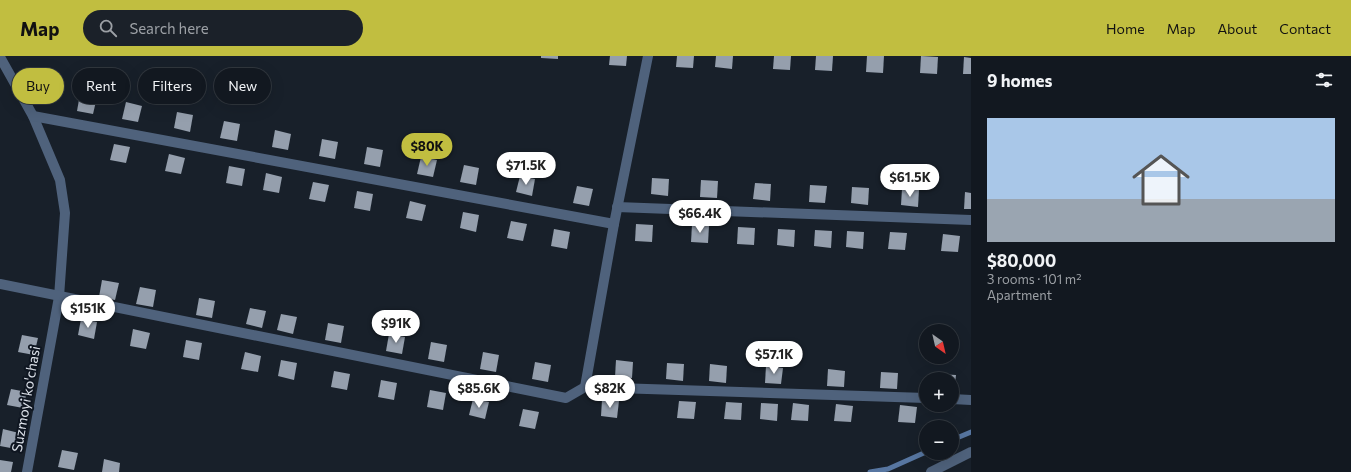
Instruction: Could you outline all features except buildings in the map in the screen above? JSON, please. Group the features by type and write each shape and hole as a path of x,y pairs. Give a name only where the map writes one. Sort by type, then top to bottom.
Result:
{"street":[{"path":"585,387 617,207 648,56"},
{"name":"Suzmoyi ko'chasi","path":"0,57 33,116 60,180 65,213 59,297 27,472"},
{"path":"33,116 614,224"},
{"path":"617,207 971,220"},
{"path":"0,284 566,398 585,387 919,398"},
{"path":"959,399 971,400"},
{"path":"931,472 971,452"}],"waterway":[{"path":"959,437 971,432"},
{"path":"870,472 888,469 919,455"}]}
